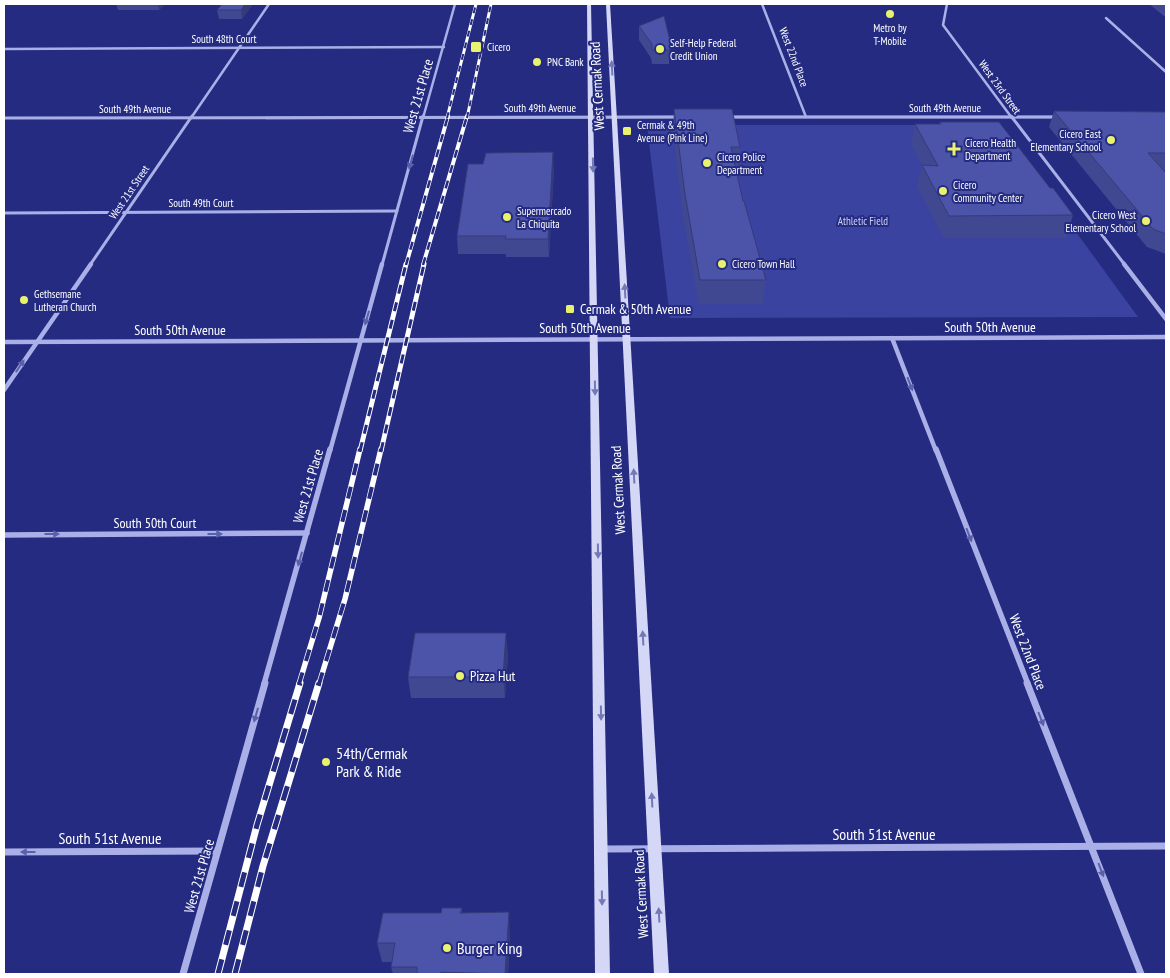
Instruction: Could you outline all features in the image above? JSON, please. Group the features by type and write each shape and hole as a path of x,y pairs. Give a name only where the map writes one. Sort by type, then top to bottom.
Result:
{"main road":[{"name":"West Cermak Road","path":"589,4 603,974"},
{"name":"West Cermak Road","path":"608,4 662,974"}],"street":[{"name":"West 21st Street","path":"4,390 269,4"},
{"name":"West 21st Place","path":"183,974 455,4"},
{"name":"West 22nd Place","path":"762,4 806,117"},
{"name":"West 23rd Street","path":"947,4 943,25 1166,319"},
{"path":"1106,18 1166,72"},
{"name":"South 48th Court","path":"4,49 444,48"},
{"name":"South 49th Avenue","path":"720,117 1064,116"},
{"name":"South 49th Avenue","path":"4,118 683,117"},
{"name":"South 49th Court","path":"4,213 397,211"},
{"name":"West 22nd Place","path":"892,338 1141,974"},
{"name":"South 50th Avenue","path":"4,342 1166,338"},
{"name":"South 50th Court","path":"4,534 307,533"},
{"name":"South 51st Avenue","path":"601,849 1166,846"},
{"name":"South 51st Avenue","path":"4,852 217,851"}],"green space":[{"name":"Athletic Field","path":"647,125 998,125 1138,317 670,318"}],"building":[{"path":"222,4 245,4 241,10 217,10"},
{"path":"664,16 670,41 670,50 652,50 652,44 639,26"},
{"path":"674,109 732,109 740,147 731,147 743,201 766,280 700,280 685,194"},
{"path":"1054,111 1166,112 1166,153 1148,153 1166,173 1166,234 1153,229"},
{"path":"940,122 999,122 1073,215 949,216 922,165 938,166 915,124 941,124"},
{"name":"Supermercado La Chiquita","path":"553,152 548,239 505,239 506,236 457,236 468,164 483,164 486,153"},
{"path":"415,633 506,633 503,677 408,677"},
{"name":"Burger King","path":"442,908 462,908 460,913 509,912 505,974 441,972 440,974 417,974 417,967 391,967 395,943 377,943 383,913 441,913"}],"railway":[{"path":"447,118 476,4"},
{"path":"467,118 491,4"},
{"path":"406,265 448,116"},
{"path":"423,265 467,116"},
{"path":"360,451 406,264"},
{"path":"381,451 424,264"},
{"path":"299,684 319,618 360,449"},
{"path":"319,684 345,599 381,449"},
{"path":"218,974 257,825 300,683"},
{"path":"235,974 263,866 319,683"}],"place":[{"name":"Metro by T-Mobile","path":"890,14"},
{"name":"Cicero","path":"476,47"},
{"name":"Self-Help Federal Credit Union","path":"660,49"},
{"name":"PNC Bank","path":"537,62"},
{"name":"Cermak & 49th Avenue (Pink Line)","path":"627,131"},
{"name":"Cicero East Elementary School","path":"1111,140"},
{"name":"Cicero Health Department","path":"954,149"},
{"name":"Cicero Police Department","path":"707,163"},
{"name":"Cicero Community Center","path":"943,191"},
{"name":"Supermercado La Chiquita","path":"507,217"},
{"name":"Cicero West Elementary School","path":"1146,221"},
{"name":"Cicero Town Hall","path":"722,264"},
{"name":"Gethsemane Lutheran Church","path":"24,300"},
{"name":"Cermak & 50th Avenue","path":"570,309"},
{"name":"Pizza Hut","path":"460,676"},
{"name":"54th/Cermak Park & Ride","path":"326,762"},
{"name":"Burger King","path":"447,948"}]}
